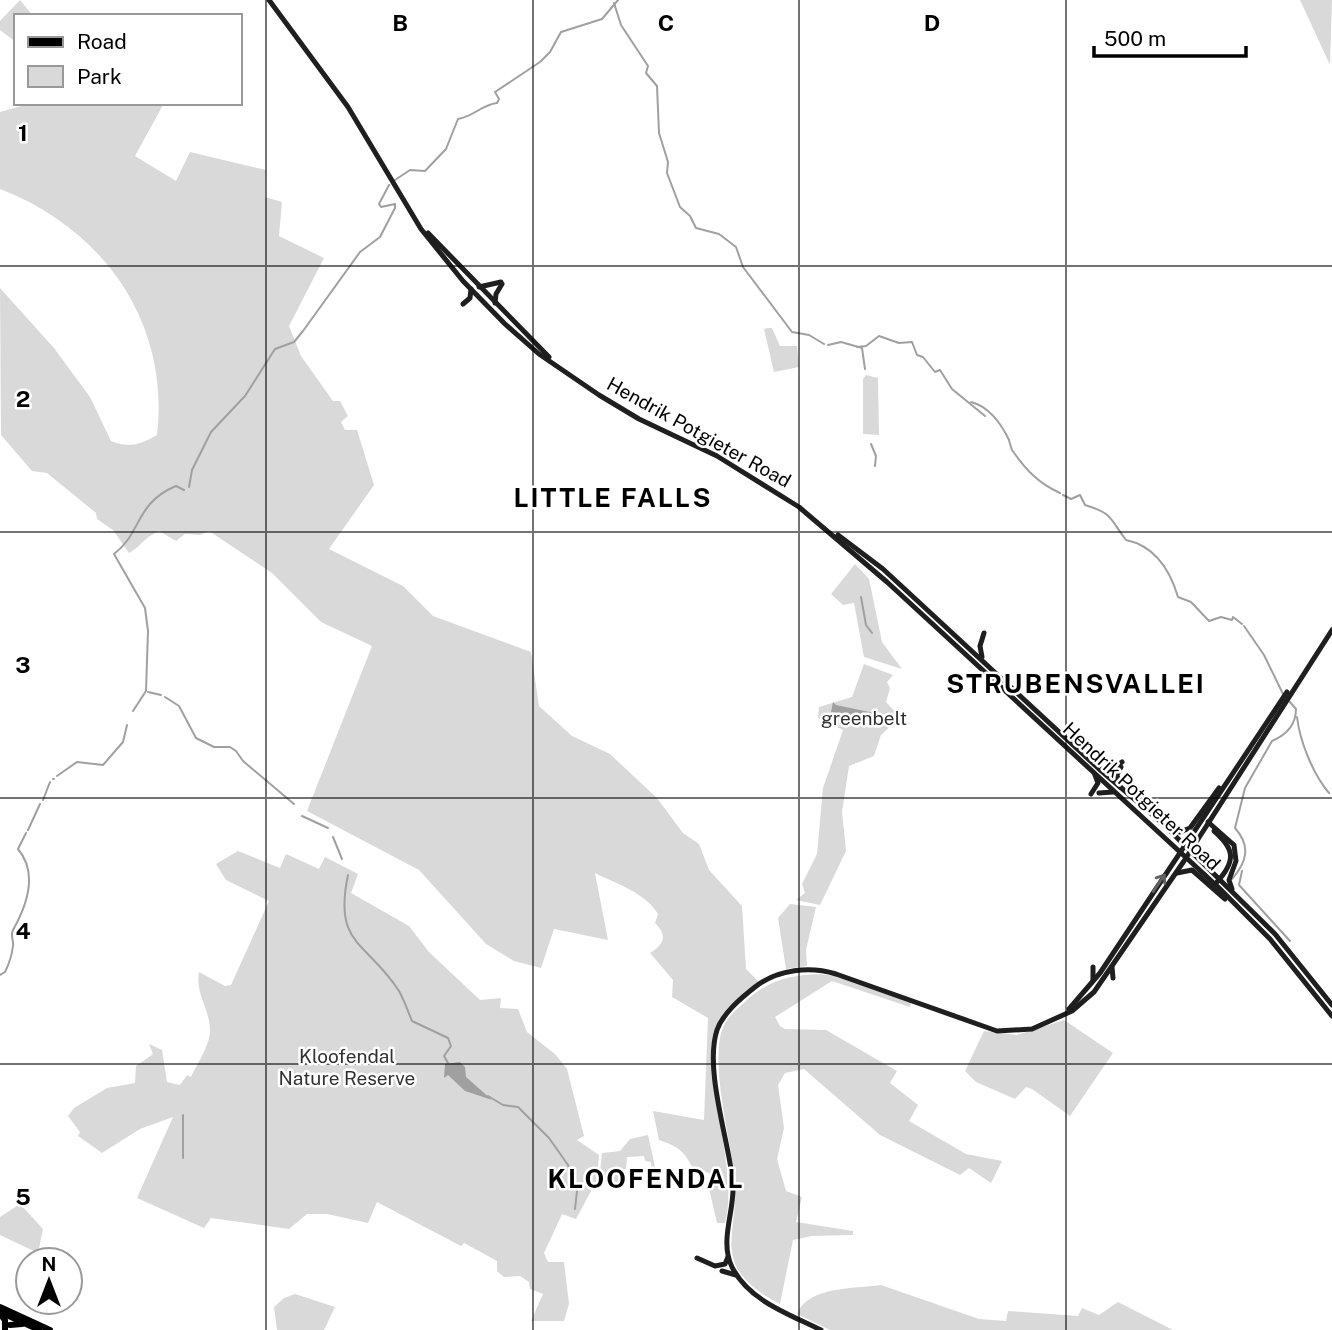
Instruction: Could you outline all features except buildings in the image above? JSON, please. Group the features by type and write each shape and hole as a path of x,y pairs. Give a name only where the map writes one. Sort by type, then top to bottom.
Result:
{"main road":[{"name":"Hendrik Potgieter Road","path":"269,0 348,107 412,215 437,251 522,340 639,419 760,481 883,569 983,659 1119,795 1237,896 1300,963 1332,1005"},
{"path":"463,303 470,298 474,288 502,283 496,294 495,304"},
{"name":"Hendrik Potgieter Road","path":"474,288 495,304 559,367"},
{"name":"Hendrik Potgieter Road","path":"823,526 1096,771 1160,821 1208,868 1332,1016"},
{"path":"1100,984 1111,960 1202,819 1332,628"},
{"path":"1062,1016 1111,960 1168,884 1332,628"},
{"path":"983,659 980,646 984,634"},
{"path":"1160,821 1174,831 1187,830 1240,763"},
{"path":"1091,794 1098,783 1096,771 1111,770 1121,764 1117,777 1120,788"},
{"path":"1099,793 1108,790 1119,795"},
{"path":"1215,813 1218,832 1232,851 1232,859 1219,883"},
{"path":"1202,819 1234,845 1234,865 1228,880 1237,896"},
{"path":"1202,834 1218,832"},
{"path":"1219,883 1234,865"},
{"path":"1208,868 1220,873 1226,871"},
{"path":"1168,884 1182,870 1192,870 1255,923"},
{"path":"1090,986 1095,973 1094,966 1111,960"},
{"path":"738,1277 729,1255 727,1238 733,1183 723,1132 715,1057 720,1024 731,1010 760,984 794,971 829,972 987,1027 1020,1031 1062,1016 1080,1004 1100,984 1107,979 1113,979 1111,960"},
{"path":"697,1258 719,1266 724,1265 729,1255"},
{"path":"729,1255 745,1282 760,1298"},
{"path":"722,1271 738,1277 760,1298 821,1330"},
{"path":"0,1311 7,1328 19,1323 32,1324"},
{"path":"0,1311 50,1330"},
{"path":"24,1316 38,1330"}],"green space":[{"path":"20,0 31,14 14,14 14,40 0,30 0,21"},
{"path":"1300,0 1332,0 1330,65"},
{"path":"25,105 163,105 135,156 176,181 190,152 266,170 265,197 282,202 279,236 324,258 289,326 301,356 333,401 340,401 348,416 341,422 345,430 357,430 374,485 329,549 403,586 433,616 531,652 539,706 572,736 610,754 657,798 683,833 699,844 709,870 742,906 746,969 759,982 726,1010 715,1034 715,1085 727,1172 725,1223 717,1223 708,1184 713,1182 713,1174 693,1169 680,1150 659,1140 653,1111 704,1120 708,1018 672,997 673,980 650,953 663,940 662,932 655,923 658,914 653,907 630,889 595,873 608,940 554,929 541,968 514,961 486,944 419,870 307,811 372,646 321,622 272,573 209,531 200,535 185,534 176,541 159,531 129,553 113,530 97,519 96,513 47,473 32,471 1,435 0,288 54,348 90,397 111,441 134,444 157,435 158,394 153,355 140,318 122,285 99,255 70,229 37,206 0,189 0,112"},
{"path":"772,328 780,346 797,346 799,367 774,372 764,329"},
{"path":"866,375 878,378 879,435 863,434 863,379"},
{"path":"855,564 869,579 882,642 902,669 864,657 854,603 843,605 831,594"},
{"name":"greenbelt","path":"864,664 893,675 887,682 890,688 886,702 900,717 881,735 874,756 849,766 842,812 846,851 820,905 796,900 805,893 802,884 817,854 823,788 843,730 818,718 819,707 852,697"},
{"name":"Kloofendal Nature Reserve","path":"238,851 280,868 286,854 319,869 325,857 358,874 351,893 409,926 429,952 480,1000 501,998 500,1008 518,1009 527,1032 555,1054 567,1069 584,1136 577,1140 599,1155 597,1180 576,1219 562,1214 544,1253 548,1262 564,1262 569,1304 564,1321 531,1321 543,1294 530,1289 529,1282 520,1276 504,1277 497,1271 497,1261 464,1243 461,1246 377,1202 368,1223 327,1214 307,1214 289,1229 211,1218 204,1228 137,1198 173,1117 140,1129 102,1153 78,1136 80,1132 68,1116 74,1108 107,1088 135,1083 136,1066 153,1054 149,1044 162,1050 167,1082 180,1085 187,1075 191,1077 206,1048 210,1031 199,988 199,972 225,986 231,985 269,901 226,880 216,864"},
{"path":"790,904 816,907 806,950 807,966 786,969 778,918"},
{"path":"820,974 843,977 911,1003 910,1007 832,981 775,1017 780,1026 785,1029 826,1030 897,1071 890,1083 918,1105 909,1121 966,1154 1002,1161 991,1183 969,1168 960,1175 880,1135 804,1069 785,1073 778,1085 784,1128 777,1159 786,1191 802,1197 796,1222 853,1231 853,1235 812,1236 793,1240 780,1304 756,1289 742,1275 734,1261 734,1171 722,1102 719,1048 725,1023 755,993 780,980"},
{"path":"1064,1020 1113,1053 1070,1116 1032,1089 1026,1087 1015,1099 976,1082 965,1071 984,1031 1017,1035"},
{"path":"648,1135 658,1180 652,1181 651,1162 645,1161 644,1156 627,1157 626,1169 620,1170 620,1182 599,1182 602,1153 620,1151 630,1139"},
{"path":"20,1204 43,1229 39,1246 23,1246 0,1235 0,1217"},
{"path":"881,1285 979,1319 1006,1321 1008,1311 1078,1316 1082,1308 1099,1315 1118,1302 1173,1330 830,1330 797,1314 811,1298 821,1294 833,1290"},
{"path":"295,1294 335,1307 324,1330 277,1330 274,1307 284,1298"}],"shaded area":[{"path":"833,702 836,705 879,714 856,722 853,718 843,718 841,721 830,717"},
{"path":"460,1062 465,1067 466,1077 492,1100 465,1091 448,1075 444,1078 445,1064"}],"waterway":[{"path":"395,180 410,170 425,171 446,149 458,119 497,103 499,99 495,92 540,62 550,52 561,32 602,19 618,0"},
{"path":"614,3 621,25 648,66 646,73 657,86 659,133 668,162 667,173 680,207 690,216 696,228 719,234 736,247 743,267 792,332 809,335 824,344"},
{"path":"189,487 192,470 211,432 245,396 275,349 294,342 360,252 380,237 395,208 395,204 381,207 379,204 389,185"},
{"path":"857,347 866,346 879,336 899,343 912,342 917,355 923,357 935,372 940,370 952,389 985,416"},
{"path":"828,345 841,342 862,348 865,369"},
{"path":"971,402 983,407 998,422 1012,450 1028,470 1045,485 1060,493"},
{"path":"871,444 876,456 875,466"},
{"path":"133,711 146,691 148,631 145,608 114,554 130,537 153,501 176,486 184,490"},
{"path":"1063,495 1071,499 1080,495 1085,505 1110,518 1126,540 1153,554 1166,569 1178,597 1191,602 1209,621 1221,617 1232,620 1233,617 1242,624"},
{"path":"861,597 866,625 872,633"},
{"path":"1244,626 1264,655 1283,694"},
{"path":"148,692 161,695"},
{"path":"165,697 179,706 196,738 214,747 230,747 236,751 243,761 294,804"},
{"path":"1232,879 1245,854 1243,841 1235,828 1245,788 1272,741 1282,736 1292,725 1296,709 1289,701"},
{"path":"1297,717 1308,757 1329,793"},
{"path":"57,776 77,762 103,765 123,742 127,725"},
{"path":"43,800 50,782"},
{"path":"28,830 40,804"},
{"path":"302,816 328,828"},
{"path":"0,975 5,972 9,962 13,946 12,932 26,901 28,869 18,849 26,833"},
{"path":"333,837 342,859"},
{"path":"1242,871 1239,885 1290,941"},
{"path":"348,875 345,916 349,930 399,991 412,1021 448,1038 451,1046 444,1056 448,1063"},
{"path":"488,1096 503,1105 518,1107 549,1138 568,1165 577,1191 575,1209"},
{"path":"183,1115 183,1158"}],"district":[{"name":"LITTLE FALLS","path":"613,497"},
{"name":"STRUBENSVALLEI","path":"1076,683"},
{"name":"KLOOFENDAL","path":"646,1178"}]}
